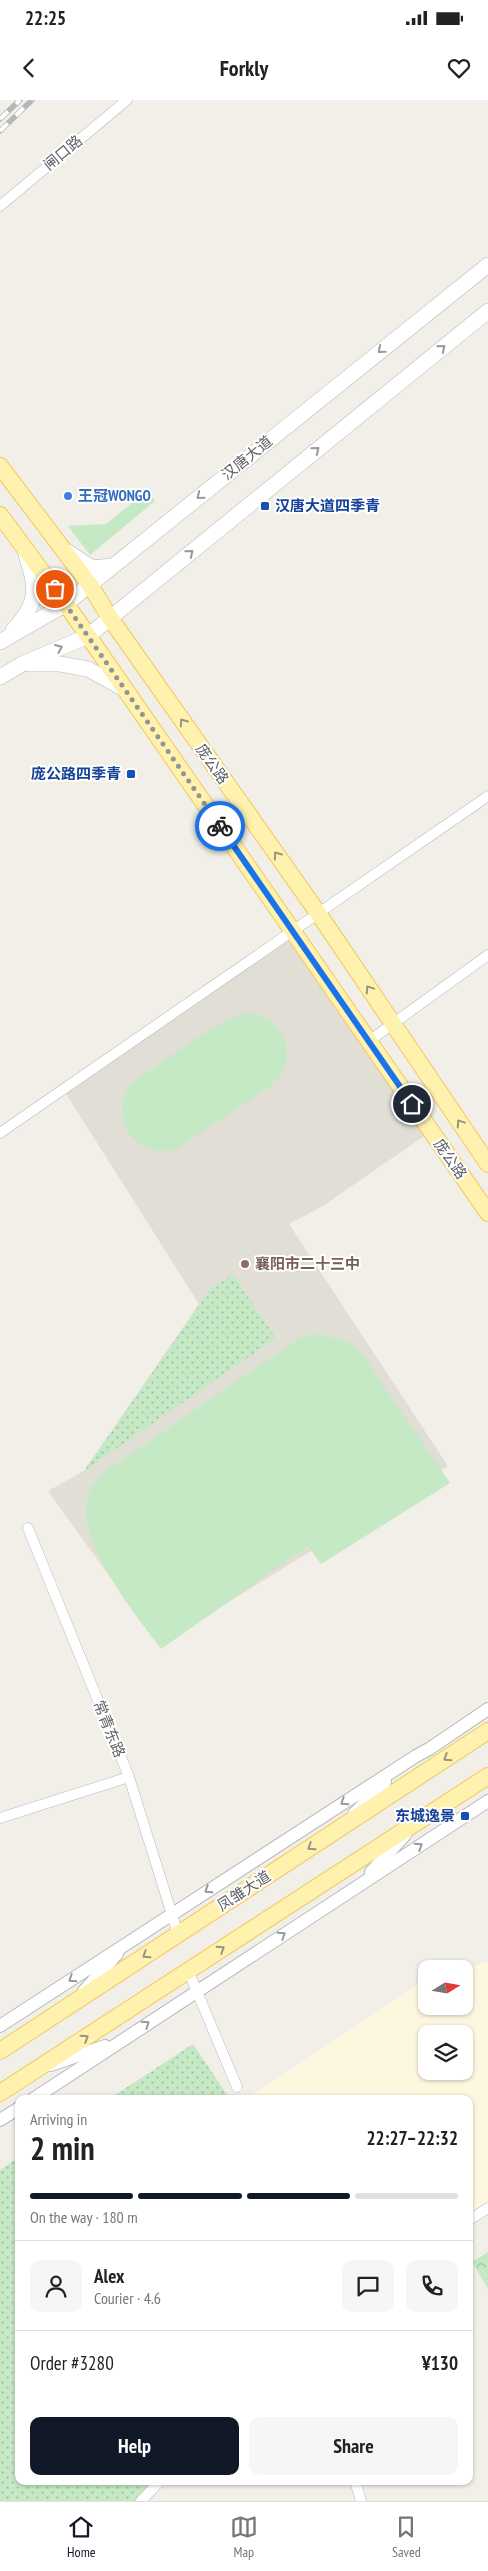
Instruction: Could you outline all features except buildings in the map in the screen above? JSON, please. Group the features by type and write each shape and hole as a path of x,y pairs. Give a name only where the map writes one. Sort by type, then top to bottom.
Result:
{"main road":[{"name":"汉唐大道","path":"2,641 66,604 488,265"},
{"path":"0,677 22,664 88,636 488,310"},
{"name":"庞公路","path":"0,466 90,584 110,618 318,913 488,1164"},
{"name":"庞公路","path":"0,515 66,604 488,1213"},
{"path":"2,641 33,606 34,581 22,545"},
{"path":"61,547 92,568 114,565"},
{"path":"132,649 124,626 134,598"},
{"path":"22,664 60,664 88,669 126,690"},
{"name":"凤雏大道","path":"0,2051 488,1731"},
{"path":"0,2093 488,1776"}],"street":[{"name":"闸口路","path":"0,206 127,100"},
{"path":"0,1133 488,796"},
{"path":"369,1041 488,955"},
{"name":"常青东路","path":"28,1528 129,1777 178,1934"},
{"path":"0,2026 172,1913 430,1749 488,1709"},
{"path":"339,1828 401,1766"},
{"path":"0,1818 129,1777"},
{"path":"39,2095 196,1990 488,1802"},
{"path":"359,1885 416,1823"},
{"path":"73,2003 129,1941"},
{"path":"188,1970 237,2087"},
{"path":"32,2072 125,2038"},
{"path":"0,2120 15,2111"},
{"path":"473,2217 488,2208"},
{"path":"141,2501 156,2485"},
{"path":"356,2485 361,2501"}],"shaded area":[{"name":"襄阳市二十三中","path":"292,931 427,1134 323,1206 289,1224 448,1466 159,1645 48,1491 84,1471 199,1304 63,1089"},
{"path":"488,1962 488,2203 473,2212 473,2095 252,2095 418,1984 418,2015 473,2015 473,1966"}],"green space":[{"path":"147,491 155,501 90,555 68,526 106,524"},
{"path":"249,1013 260,1015 270,1020 284,1038 287,1058 279,1077 255,1097 176,1149 161,1151 148,1148 138,1142 124,1122 125,1096 131,1084 206,1032 237,1016"},
{"path":"233,1275 276,1338 84,1471 211,1288"},
{"path":"315,1334 349,1342 365,1358 450,1483 321,1564 308,1546 161,1649 122,1596 98,1553 90,1532 86,1511 89,1492 106,1471 301,1337"},
{"path":"193,2044 227,2095 115,2095"},
{"path":"15,2160 15,2485 156,2485 141,2501 0,2501 0,2170"},
{"path":"488,2252 488,2289 473,2264 473,2261"}],"railway":[{"path":"0,119 20,100"},
{"path":"0,131 32,100"}],"way so far":[{"path":"55,589 220,826"}],"place":[{"name":"王冠WONGO","path":"68,496"},
{"name":"汉唐大道四季青","path":"265,506"},
{"name":"庞公路四季青","path":"131,774"},
{"name":"襄阳市二十三中","path":"245,1264"},
{"name":"东城逸景","path":"465,1816"}],"route":[{"path":"220,826 412,1104"}]}
